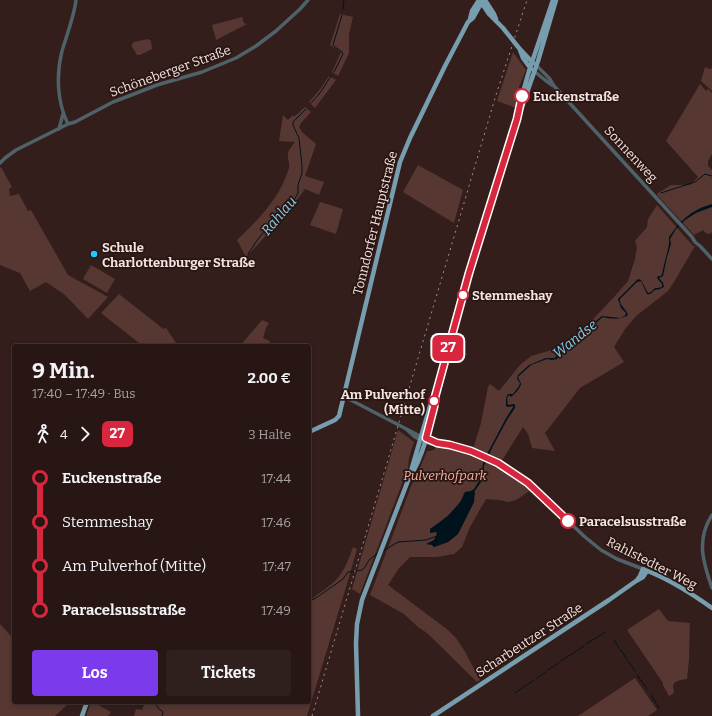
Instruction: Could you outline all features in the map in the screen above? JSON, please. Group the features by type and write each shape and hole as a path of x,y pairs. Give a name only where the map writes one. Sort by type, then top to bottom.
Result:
{"main road":[{"path":"358,716 356,643 357,624 362,600 409,478 413,472 434,407 435,397 468,277 519,112 521,99 532,69 532,61 553,0"},
{"path":"532,69 536,65 556,0"},
{"name":"Sonnenweg","path":"482,1 494,14 497,21 519,48 536,65"},
{"name":"Tonndorfer Hauptstraße","path":"311,431 335,420 339,415 400,162 445,66 469,21 472,11 482,1"},
{"name":"Sonnenweg","path":"519,48 522,58 532,69"},
{"name":"Scharbeutzer Straße","path":"433,716 609,600 636,581 645,570"},
{"name":"Rahlstedter Weg","path":"645,570 656,574 692,594 712,608"},
{"path":"82,716 86,704"}],"street":[{"path":"68,124 63,113 59,92 59,68 76,0"},
{"name":"Schöneberger Straße","path":"1,162 6,160 21,148 103,106 157,85 215,67 243,54 261,43 286,23 308,0"},
{"name":"Sonnenweg","path":"536,65 712,259"},
{"name":"Sonnenweg","path":"532,69 554,86"},
{"path":"59,129 63,113"},
{"name":"Rahlstedter Weg","path":"343,396 406,429 412,435 437,443 464,449 498,463 522,479 601,550 617,560 645,570"},
{"path":"712,515 705,528 702,546 704,564 712,588"}],"green space":[{"path":"340,14 353,17 349,34 349,53 338,76 332,72 341,52 330,45"},
{"path":"242,17 244,23 247,24 216,40 212,25"},
{"path":"148,39 151,41 152,49 137,55 132,47 132,44 134,42"},
{"path":"513,52 526,70 519,87 516,108 497,101"},
{"path":"705,67 709,69 712,68 712,91 701,81"},
{"path":"329,76 336,80 315,108 309,102"},
{"path":"700,84 706,91 708,89 712,93 712,154 708,161 708,166 712,170 712,232 707,234 703,230 694,235 657,195 671,185 690,185 698,177 666,141"},
{"path":"305,107 311,112 299,127 302,132 316,144 305,176 324,182 319,195 305,189 288,212 246,257 237,240 268,207 280,189 289,168 288,153 295,142 279,141 283,115 288,120"},
{"path":"418,165 463,190 454,223 403,192"},
{"path":"1,167 12,187 9,189 10,196 19,194 28,211 31,210 68,275 108,297 88,319 65,295 46,282 30,291 20,273 0,265"},
{"path":"320,202 343,209 336,234 310,225"},
{"path":"657,205 693,246 695,246 668,291 636,316 625,329 614,347 624,362 580,388 545,433 555,451 532,448 528,434 523,427 501,462 473,449 490,384 499,391 520,365 531,356 552,350 569,341 580,333 615,296 628,281 635,259 637,247 635,241 647,227 648,219"},
{"path":"91,265 115,279 107,293 83,279"},
{"path":"119,294 163,329 166,328 177,344 140,344 101,313"},
{"path":"262,320 269,323 263,338 270,341 269,344 242,344"},
{"path":"398,430 414,442 409,458 408,468 360,594 352,589"},
{"name":"Pulverhofpark","path":"436,447 450,448 487,460 509,473 531,490 516,500 509,502 486,499 470,527 462,547 454,554 437,557 410,557 399,568 388,585 448,630 456,638 480,680 477,682 427,633 404,614 370,595 412,484 427,451 435,449","holes":["471,491 474,492 474,502 458,534 448,542 434,547 432,545 437,534 436,532 442,521 457,505 464,493"]},
{"path":"353,547 357,549 311,703 311,598 336,580 350,556"},
{"path":"659,609 668,621 690,623 687,679 679,680 674,683 674,693 669,696 663,683 627,630"},
{"path":"0,624 12,637 12,704 68,704 55,716 0,716"},
{"path":"635,678 657,710 648,716 578,716"},
{"path":"90,704 97,704 111,712 108,716 86,716"},
{"path":"144,704 311,704 307,716 134,716 136,709 142,710"}],"water":[{"path":"712,204 712,207 696,213 685,220 676,229 670,239 671,244 663,276 659,278 664,287 647,294 641,281 637,282 620,299 628,315 621,318 625,316 626,313 621,308 618,299 638,279 641,280 648,293 655,288 662,287 662,284 657,278 662,274 669,244 669,237 687,216 698,209"},
{"path":"602,316 619,318 612,319 603,317 582,338 561,354 557,359 547,359 531,365 519,376 518,378 521,384 520,387 511,397 509,395 507,398 508,405 514,404 515,408 493,446 484,466 481,482 474,492 474,502 458,534 448,542 434,547 426,544 434,540 437,534 436,532 430,533 430,529 448,516 462,500 465,492 474,489 479,481 484,460 513,407 506,406 506,398 508,394 513,394 519,386 520,383 517,379 518,375 529,365 546,358 555,358 558,354 581,338"}],"waterway":[{"name":"Rahlau","path":"343,9 344,0"},
{"name":"Rahlau","path":"334,72 343,54 333,45 342,15"},
{"name":"Rahlau","path":"311,103 320,93 331,76"},
{"name":"Rahlau","path":"248,254 270,224 293,202 298,193 302,166 299,138 293,122 306,109"},
{"path":"661,193 695,182 705,174 712,176"},
{"name":"Wandse","path":"383,551 398,542 426,540 437,536"},
{"name":"Wandse","path":"311,600 343,579 348,572 362,570 369,560 377,554"},
{"path":"586,644 601,635"},
{"path":"614,640 619,648"},
{"path":"561,661 584,646"},
{"path":"620,649 627,659"},
{"path":"628,661 635,671"},
{"path":"548,670 559,663"},
{"path":"537,678 546,672"},
{"path":"637,675 647,689"},
{"path":"515,693 534,680"},
{"path":"651,695 659,708"},
{"name":"Wandse","path":"156,704 163,712 162,716"}],"railway":[{"path":"312,716 496,95 527,0"}],"bus line":[{"name":"27","path":"522,96 517,119 456,319 435,397 426,438 437,443 450,445 485,456 512,471 528,483 568,521"}],"place":[{"name":"Euckenstraße","path":"522,96"},
{"name":"Schule Charlottenburger Straße","path":"94,254"},
{"name":"Stemmeshay","path":"463,295"},
{"name":"Am Pulverhof (Mitte)","path":"434,401"},
{"name":"Paracelsusstraße","path":"568,521"}]}
